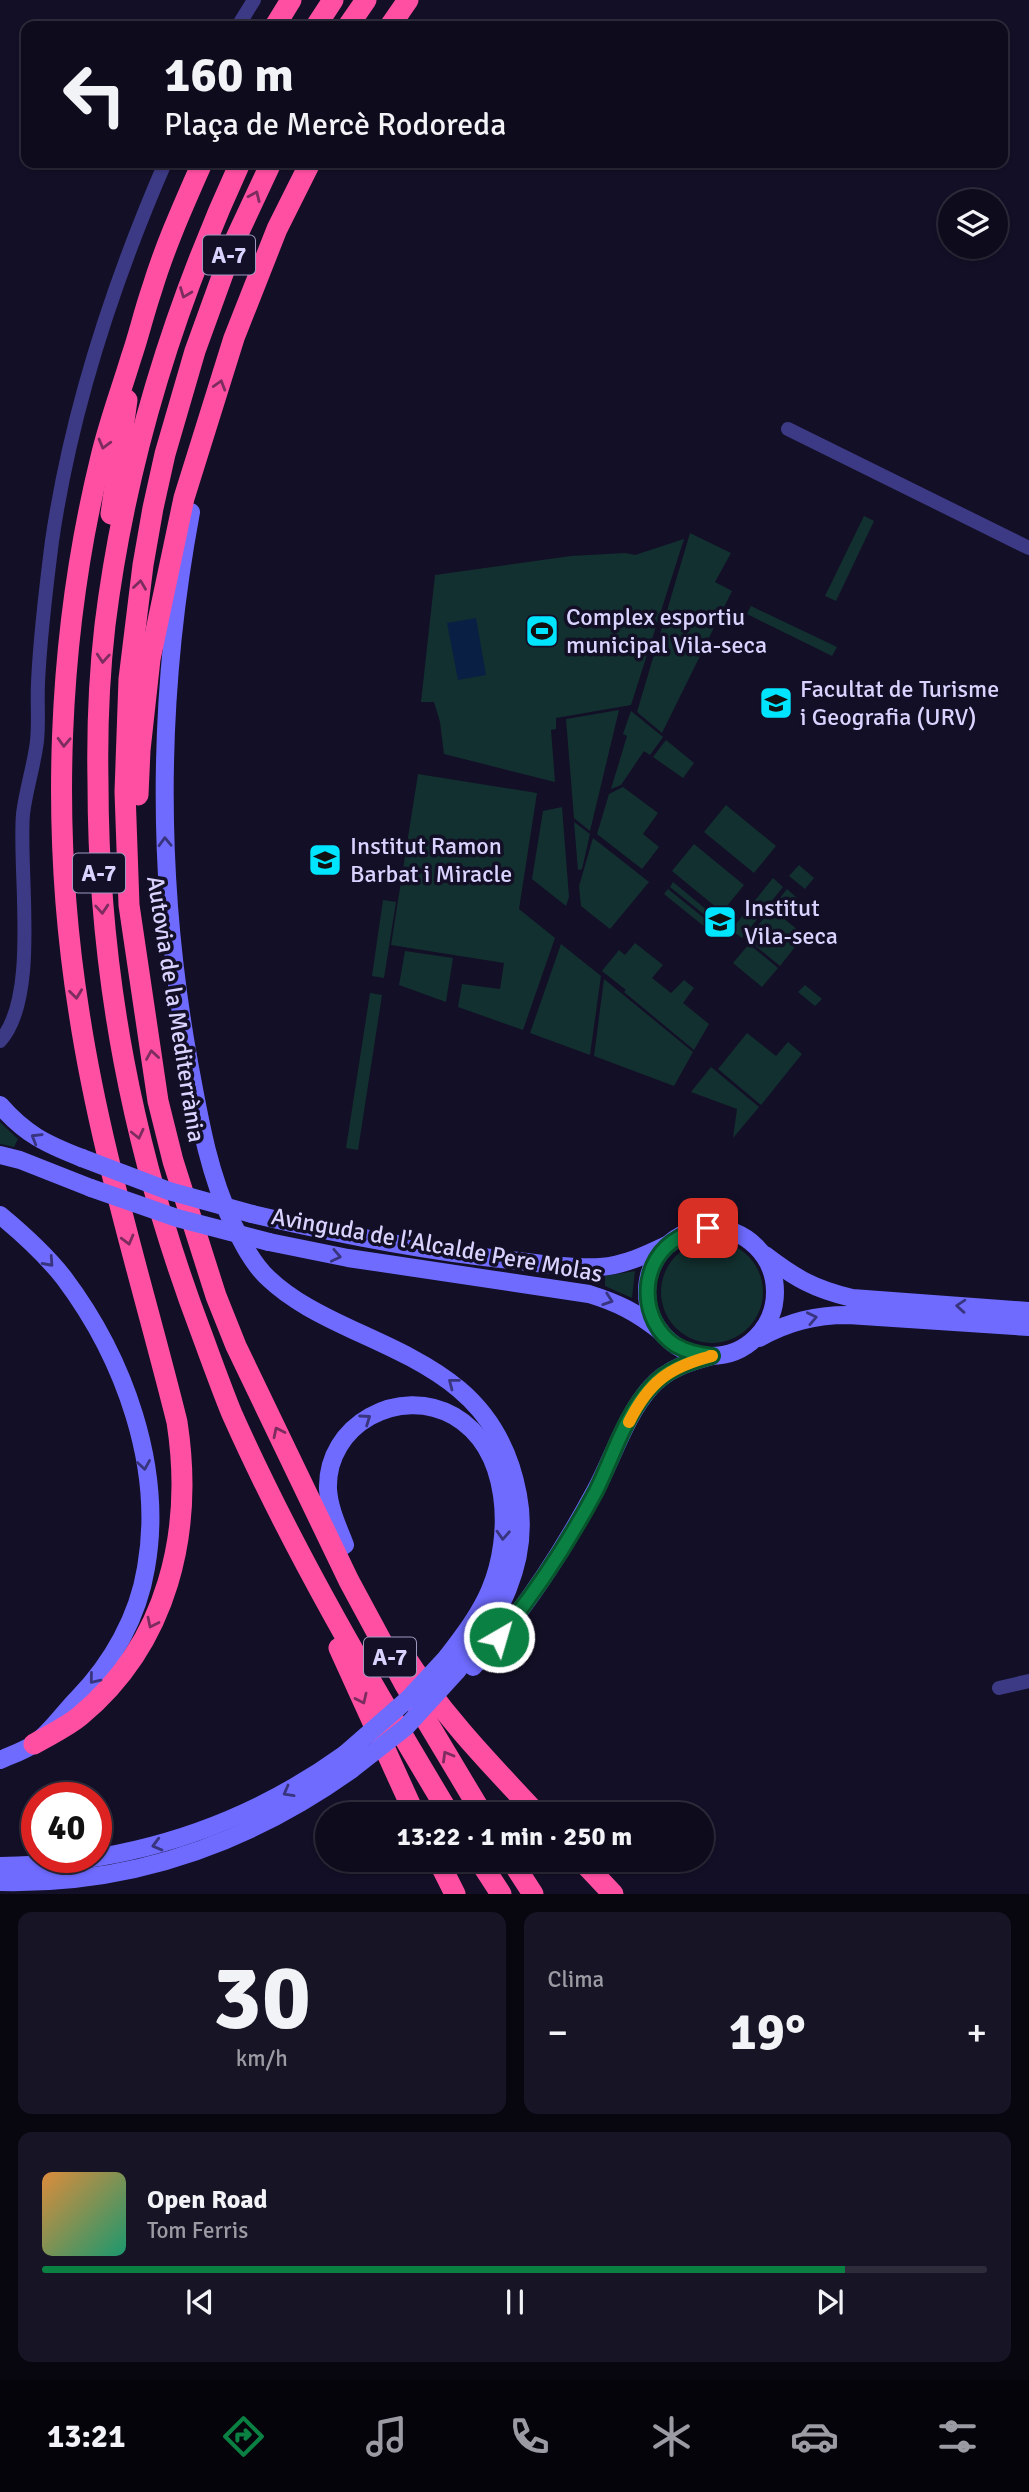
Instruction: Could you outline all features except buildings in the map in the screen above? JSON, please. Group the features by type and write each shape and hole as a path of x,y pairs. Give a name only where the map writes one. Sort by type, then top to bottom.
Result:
{"highway":[{"path":"278,21 291,0"},
{"path":"319,21 333,0"},
{"path":"351,21 366,0"},
{"path":"393,21 408,0"},
{"path":"34,1744 78,1718 88,1709 135,1653 162,1602 172,1574 183,1508 182,1455 177,1422 124,1224 87,1063 72,954 63,844 62,788 67,678 79,569 100,458 152,287 200,168"},
{"name":"A-7","path":"238,168 199,257 161,366 128,498 105,625 97,730 99,870 110,983 142,1151 167,1238 232,1412 308,1569 442,1802"},
{"name":"Autovia de la Mediterrània","path":"269,168 236,238 195,351 168,443 153,508 135,623 128,702 125,792 129,905 158,1101 173,1161 204,1259 236,1346 349,1581 474,1802"},
{"path":"129,905 137,872 141,750 150,659 184,498 234,338 277,229 308,168"},
{"path":"105,625 99,593 125,423 132,356"},
{"path":"307,1493 324,1505 385,1622 414,1671 467,1740 526,1802"},
{"path":"308,1569 318,1607 409,1802"},
{"path":"444,1872 455,1894"},
{"path":"487,1872 501,1894"},
{"path":"519,1872 533,1894"},
{"path":"592,1872 613,1894"}],"street":[{"path":"241,21 254,0"},
{"path":"0,1041 15,1011 20,984 26,925 23,818 37,742 38,682 46,599 52,542 63,481 89,373 163,168"},
{"path":"788,429 1029,548"},
{"path":"201,450 172,643 165,745 164,813 171,941 206,1149 232,1221 251,1258 266,1276 301,1303 325,1317 414,1357 461,1388 498,1434 515,1476 521,1512 522,1540 518,1561 497,1615 406,1727 348,1762"},
{"name":"Avinguda de l'Alcalde Pere Molas","path":"0,1105 27,1133 51,1146 169,1191 252,1214 363,1238 472,1256 602,1267 632,1261 671,1243"},
{"name":"Avinguda de l'Alcalde Pere Molas","path":"0,1155 177,1218 269,1242 348,1258 589,1294 613,1301 637,1313 660,1331"},
{"path":"0,1215 22,1233 62,1276 105,1342 130,1401 139,1433 148,1493 149,1546 146,1570 130,1621 107,1664 89,1687 34,1744 0,1760"},
{"path":"712,1356 692,1353 674,1345 660,1331 651,1314 647,1294 649,1275 657,1257 671,1243 688,1232 708,1228 727,1230 745,1238 803,1282 823,1292 852,1298 1029,1311"},
{"path":"750,1343 764,1328 773,1309 775,1289 771,1268 760,1250"},
{"path":"0,1866 74,1862 190,1844 249,1831 290,1811 348,1762 398,1709 456,1668 513,1621 556,1559 596,1490 631,1418 652,1386 687,1363 732,1353 778,1328 822,1315 1029,1327"},
{"path":"345,1545 333,1513 328,1486 339,1448 357,1425 377,1412 401,1405 415,1405 440,1410 464,1423 473,1432 490,1456 498,1481 503,1511 502,1544 496,1576 474,1620 456,1668"},
{"path":"999,1688 1029,1681"},
{"path":"0,1882 85,1879 137,1869 190,1844"}],"green space":[{"path":"864,516 874,521 836,601 825,596"},
{"path":"690,533 731,553 715,582 732,591 662,733 637,712"},
{"name":"Complex esportiu municipal Vila-seca","path":"684,539 631,705 556,718 556,729 551,730 555,782 444,754 440,722 434,702 421,702 435,575 571,556 625,553 635,555"},
{"path":"751,606 837,647 832,656 747,614"},
{"path":"619,710 590,831 574,818 566,719"},
{"path":"631,711 663,737 650,755 644,751 621,785 611,789 627,736 623,734"},
{"path":"666,740 694,763 683,778 653,757"},
{"path":"418,774 537,793 519,909 555,938 523,1030 458,1007 462,984 500,989 504,963 391,945"},
{"path":"623,787 658,813 643,834 659,847 642,869 597,834 609,794"},
{"path":"726,805 776,846 754,873 704,832"},
{"path":"562,807 569,897 566,906 532,879 543,811"},
{"path":"574,822 590,834 582,869 578,870"},
{"path":"593,838 649,882 610,929 581,906 579,886"},
{"path":"694,844 744,885 722,912 672,871"},
{"path":"799,865 814,878 805,889 789,876"},
{"path":"773,878 783,887 742,938 731,930"},
{"path":"673,882 725,925 722,929 670,887"},
{"path":"668,889 720,931 716,936 664,894"},
{"path":"787,889 797,898 782,917 810,940 808,942 802,938 780,966 747,939"},
{"path":"383,900 396,902 384,978 372,976"},
{"path":"635,943 663,965 652,978 671,993 684,980 694,988 683,1003 709,1024 694,1050 602,971 619,950 625,955"},
{"path":"561,944 601,976 590,1055 530,1033"},
{"path":"749,944 778,968 762,987 733,963"},
{"path":"405,951 453,958 446,1002 399,985"},
{"path":"604,979 693,1052 674,1086 594,1056"},
{"path":"805,985 822,999 815,1006 798,992"},
{"path":"370,993 382,995 358,1150 346,1148"},
{"path":"747,1033 776,1056 788,1042 802,1054 761,1105 718,1069"},
{"path":"711,1067 759,1107 733,1138 737,1109 691,1092"},
{"path":"0,1122 18,1139 14,1147 0,1144"},
{"path":"712,1241 732,1245 748,1256 759,1272 763,1292 759,1312 748,1328 732,1339 712,1343 692,1339 676,1328 665,1312 661,1292 665,1272 676,1256 692,1245"},
{"path":"635,1271 632,1298 605,1286 605,1276"}],"water":[{"path":"476,618 486,675 458,680 447,623"}],"slow traffic":[{"path":"629,1422 652,1386 669,1372 710,1356"}],"place":[{"name":"Complex esportiu municipal Vila-seca","path":"542,631"},
{"name":"Facultat de Turisme i Geografia (URV)","path":"776,703"},
{"name":"Institut Ramon Barbat i Miracle","path":"325,860"},
{"name":"Institut Vila-seca","path":"720,922"}],"route":[{"path":"499,1637 539,1584 579,1521 641,1400 652,1386 669,1372 687,1363 712,1356 692,1353 674,1345 660,1331 651,1314 647,1294 649,1275 657,1257 671,1243 688,1232 708,1228"}]}
